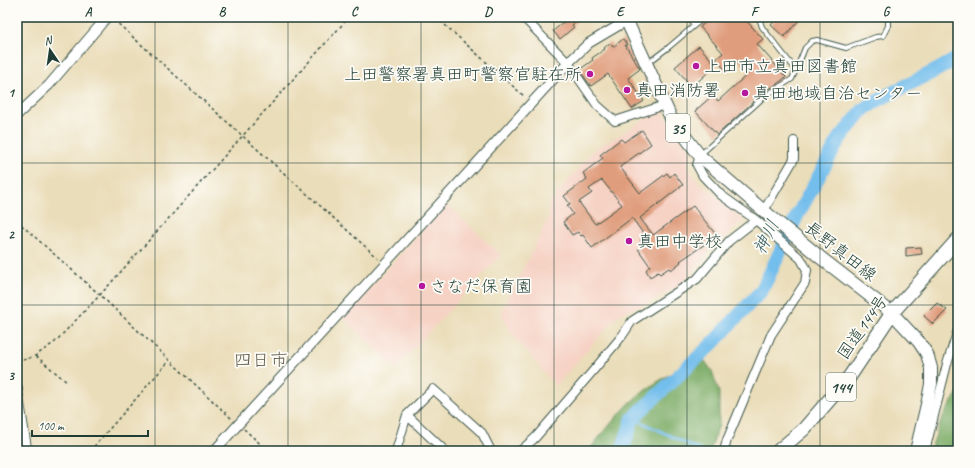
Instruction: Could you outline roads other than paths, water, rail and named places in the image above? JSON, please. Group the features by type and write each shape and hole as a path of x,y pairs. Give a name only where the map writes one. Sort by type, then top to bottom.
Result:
{"highway":[{"name":"国道144号","path":"778,451 804,429 850,376 892,313 958,239"}],"main road":[{"name":"長野真田線","path":"628,18 646,65 671,118 700,156 721,176 766,210 821,258 892,313 919,342 927,354 931,368 931,384 916,451"}],"street":[{"path":"17,115 49,85 107,17"},
{"path":"523,17 568,63 597,105 615,121 665,105"},
{"path":"214,451 568,63 588,43 628,18"},
{"path":"766,210 794,160 794,141"},
{"path":"700,156 697,165 721,195 756,220 801,259 807,270 805,283 771,335 727,440 724,451"},
{"path":"520,451 535,438 592,372 622,336 632,321 697,279 729,241 756,220"},
{"path":"925,451 947,364 958,330"},
{"path":"17,387 27,451"},
{"path":"396,451 407,416 433,389 482,433 491,451"},
{"path":"407,416 445,451"}],"lane":[{"path":"646,65 669,48 693,23 705,17"},
{"path":"762,17 760,21 762,27 796,70"},
{"path":"700,156 765,96 792,79 805,48 812,41 817,40 846,48 876,37 883,36 888,26 888,17"}],"waterway":[{"name":"神川","path":"622,451 633,418 712,344 762,290 798,214 840,138 864,109 958,58"},
{"path":"633,418 702,451"}],"place":[{"name":"上田市立真田図書館","path":"696,66"},
{"name":"上田警察署真田町警察官駐在所","path":"590,74"},
{"name":"真田消防署","path":"627,90"},
{"name":"真田地域自治センター","path":"745,93"},
{"name":"真田中学校","path":"629,241"},
{"name":"さなだ保育園","path":"422,286"}],"district":[{"name":"四日市","path":"261,360"}]}
